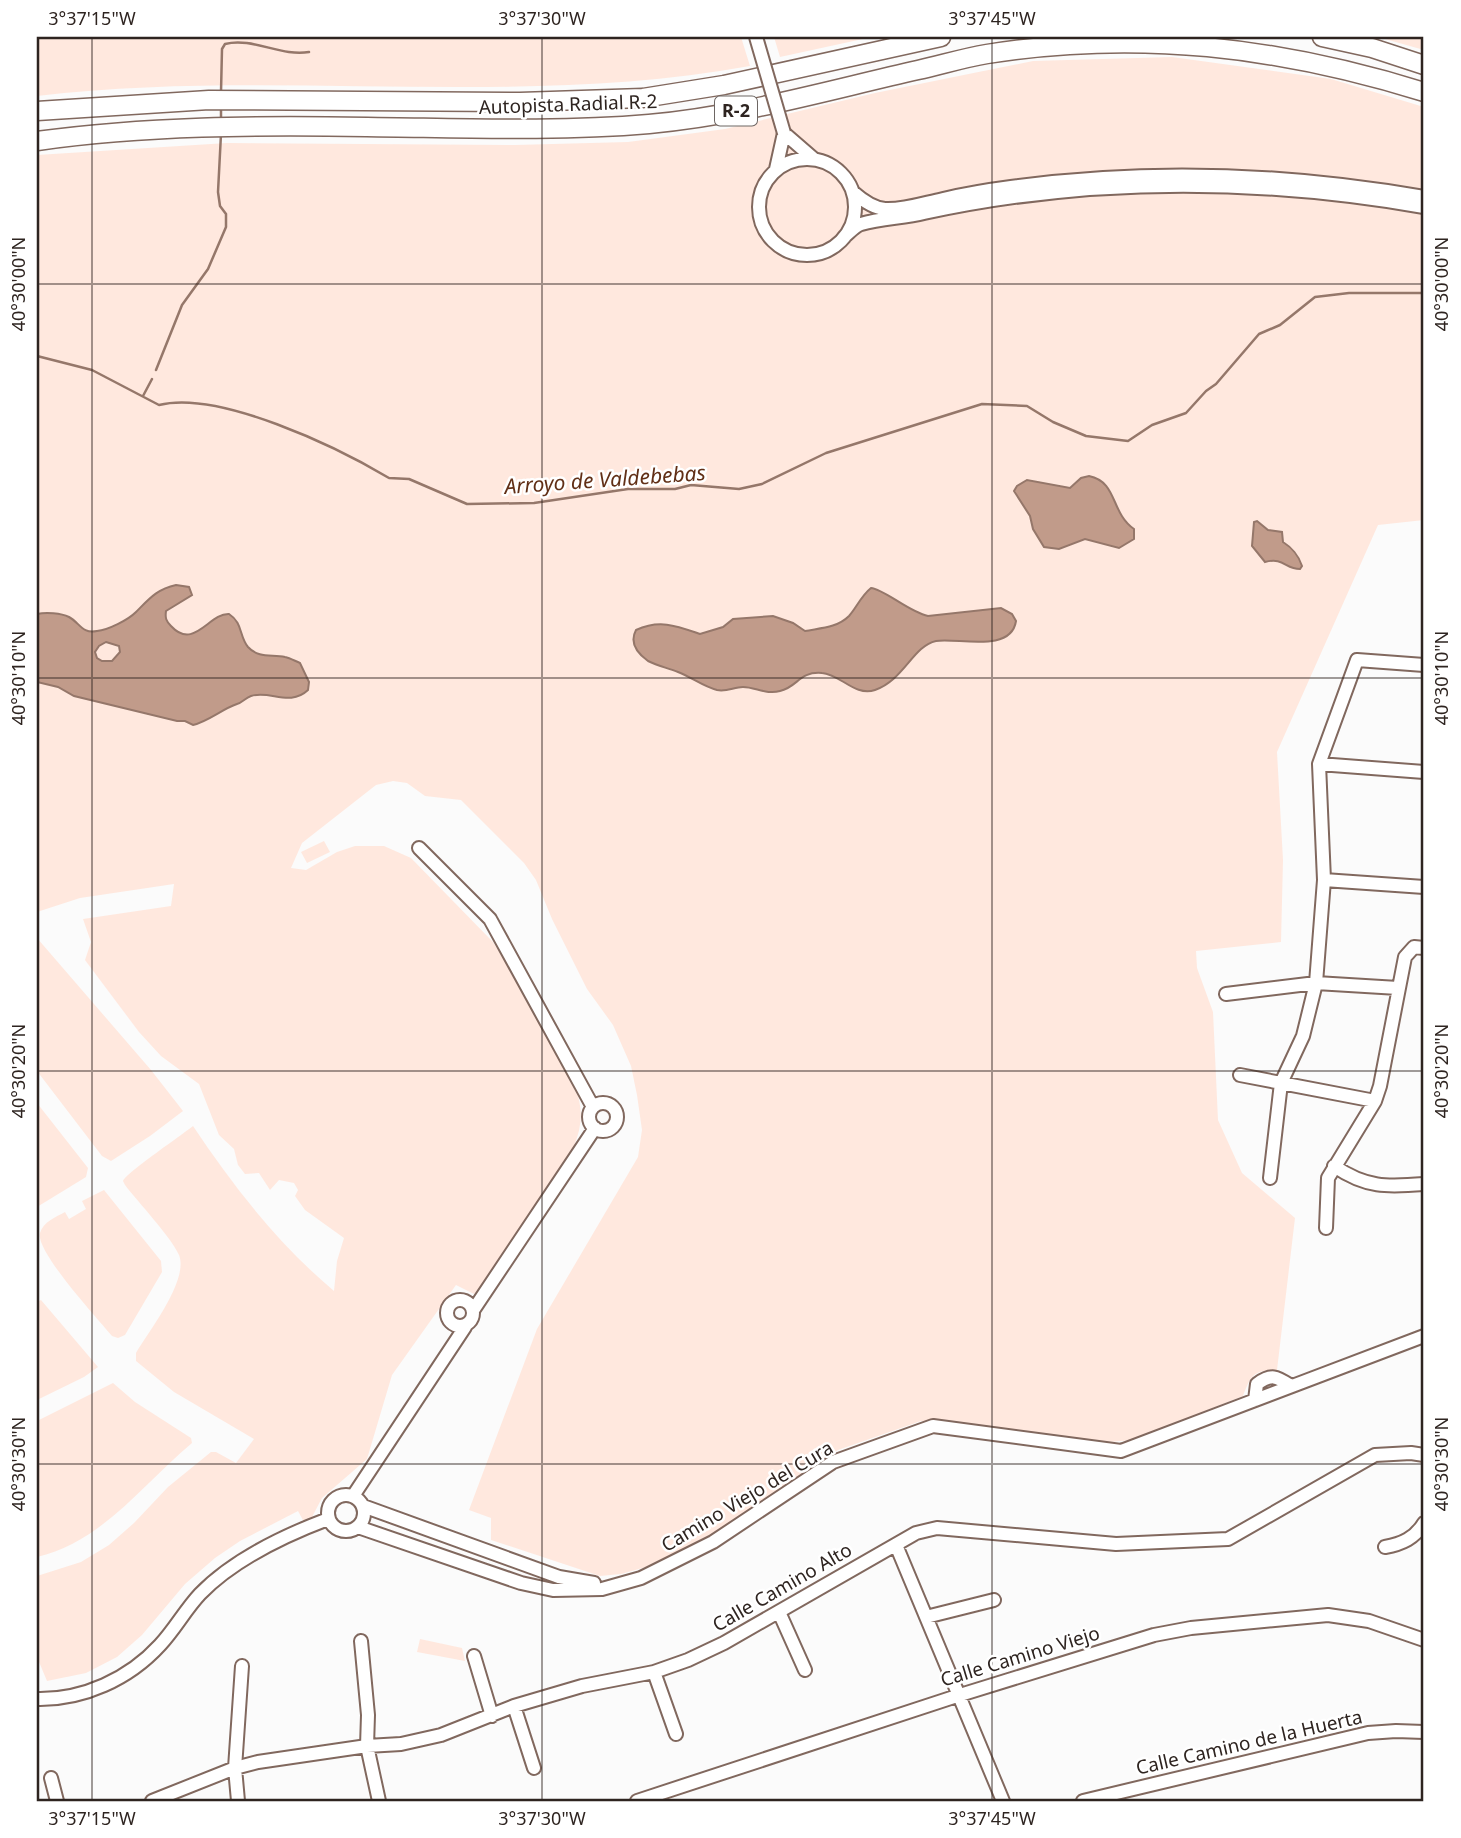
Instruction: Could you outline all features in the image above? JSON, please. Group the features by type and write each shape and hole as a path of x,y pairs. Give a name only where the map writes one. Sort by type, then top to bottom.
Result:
{"highway":[{"name":"Autopista Radial R-2","path":"37,111 209,100 520,102 643,98 724,85 942,37"},
{"path":"1322,37 1372,48 1424,65"},
{"name":"Autopista Radial R-2","path":"37,141 160,130 270,127 557,128 653,123 759,107 984,55 1101,44 1167,44 1255,52 1362,73 1424,92"}],"street":[{"path":"756,37 784,133 776,169"},
{"path":"784,133 814,159"},
{"path":"845,237 854,215 853,192 838,170 814,159 801,159 776,169 765,182 759,212 773,241 794,252 818,254 832,247 845,237 859,225 962,205 1070,190 1130,186 1252,186 1373,198 1424,207"},
{"path":"853,192 864,201 882,209 897,209 960,195 1069,179 1193,175 1252,176 1321,182 1424,197"},
{"path":"1270,1178 1281,1083 1303,1036 1316,983 1324,880 1319,764 1357,660 1424,665"},
{"path":"1319,764 1424,772"},
{"path":"419,848 491,919 593,1107 589,1118 595,1128"},
{"path":"1324,880 1424,887"},
{"path":"1326,1228 1328,1178 1375,1101 1380,1086 1405,957 1414,947 1424,948"},
{"path":"1226,994 1316,983 1398,988"},
{"path":"1240,1075 1375,1101"},
{"path":"593,1107 606,1103 616,1112 615,1122 609,1129 595,1128"},
{"path":"358,1501 339,1496 329,1505 328,1519 338,1530 358,1527 362,1521 358,1501 449,1349 472,1320 471,1306 486,1290 595,1128"},
{"path":"1334,1166 1363,1183 1386,1188 1424,1184"},
{"path":"449,1349 452,1335 447,1311 451,1303 460,1299 471,1306"},
{"path":"448,1320 456,1326 465,1326"},
{"name":"Camino Viejo del Cura","path":"358,1527 521,1583 553,1590 602,1589 666,1567 713,1542 833,1462 933,1426 1121,1451 1424,1336"},
{"name":"Calle Camino Alto","path":"152,1801 235,1768 258,1762 367,1746 401,1744 441,1735 514,1706 582,1686 654,1672 724,1643 916,1534 937,1528 1116,1544 1228,1539 1375,1455 1424,1455"},
{"name":"Camino Viejo del Cura","path":"358,1501 559,1577 579,1582 622,1583"},
{"path":"37,1699 72,1697 103,1686 129,1671 160,1646 200,1594 235,1565 328,1519"},
{"path":"1385,1547 1403,1544 1419,1531 1424,1523"},
{"path":"896,1545 1003,1801"},
{"path":"926,1617 994,1600"},
{"path":"779,1612 805,1670"},
{"name":"Calle Camino Viejo","path":"637,1801 960,1695 1154,1635 1191,1628 1328,1615 1369,1621 1424,1640"},
{"path":"361,1641 368,1715 367,1746 379,1801"},
{"path":"474,1656 492,1716"},
{"path":"238,1801 235,1768 242,1666"},
{"path":"654,1672 676,1734"},
{"path":"514,1706 534,1768"},
{"name":"Calle Camino de la Huerta","path":"1083,1801 1368,1733 1424,1732"},
{"path":"51,1778 57,1801"}],"shaded area":[{"path":"37,37 741,37 750,66 661,78 572,85 215,86 126,88 37,96"},
{"path":"774,37 872,37 780,57"},
{"path":"1378,37 1424,37 1424,50"},
{"path":"1172,57 1331,79 1424,107 1424,520 1378,525 1277,752 1283,860 1281,942 1196,951 1197,968 1213,1012 1218,1120 1242,1173 1295,1218 1277,1370 1254,1375 1243,1396 1132,1440 1110,1442 921,1421 838,1450 702,1541 646,1567 621,1574 600,1576 491,1540 491,1518 469,1510 537,1329 638,1157 642,1130 637,1095 631,1066 613,1025 587,989 536,880 524,863 461,800 425,796 407,783 393,781 376,785 302,843 291,868 306,870 337,852 355,846 384,846 411,858 493,942 511,970 578,1096 581,1115 574,1146 520,1232 480,1289 474,1294 456,1285 392,1375 367,1459 322,1498 312,1517 304,1522 298,1511 240,1541 185,1584 142,1635 117,1657 86,1673 47,1681 37,1657 37,1576 81,1562 109,1545 168,1487 211,1452 236,1463 254,1439 174,1392 136,1361 136,1353 173,1291 181,1265 179,1255 169,1239 123,1181 193,1126 224,1171 275,1234 334,1291 337,1261 344,1238 305,1210 295,1196 298,1190 294,1183 279,1180 270,1190 259,1173 245,1174 238,1165 234,1149 219,1135 199,1084 161,1056 139,1032 85,960 91,942 83,919 171,906 174,884 80,898 37,912 37,155 227,143 515,145 628,142 725,129 875,93 1033,61"},
{"path":"1089,476 1105,484 1110,491 1126,522 1134,529 1134,539 1119,548 1085,539 1059,549 1044,547 1033,529 1030,516 1014,491 1017,486 1027,480 1070,488 1081,478"},
{"path":"1257,521 1268,530 1282,532 1283,542 1301,562 1300,569 1276,561 1265,562 1252,546 1254,522"},
{"path":"176,585 189,587 192,595 166,611 167,621 179,633 194,633 222,615 229,614 237,621 245,643 252,651 261,655 287,657 300,663 309,682 308,690 301,695 287,698 251,696 193,725 74,696 58,687 37,682 37,614 62,615 88,631 102,630 128,618 154,595","holes":["106,642 119,646 120,652 112,661 97,658 95,652"]},
{"path":"871,588 928,616 1001,608 1012,614 1016,621 1012,631 994,641 945,640 928,644 894,679 868,691 854,688 822,673 808,674 786,689 775,692 743,687 717,690 648,661 638,651 633,639 636,630 653,625 676,626 700,634 723,627 733,619 773,616 793,623 805,631 828,627 849,616"},
{"path":"324,841 330,852 307,863 301,852"},
{"path":"37,938 183,1111 111,1161 102,1156 37,1071"},
{"path":"37,1103 88,1168 86,1177 37,1207"},
{"path":"104,1190 161,1261 162,1272 125,1335 118,1338 112,1336 57,1269 41,1242 40,1233 47,1223 65,1212 69,1219 86,1209 82,1201"},
{"path":"41,1300 98,1367 84,1377 37,1400 37,1302"},
{"path":"113,1383 135,1402 191,1438 192,1443 102,1525 82,1539 37,1557 37,1421"},
{"path":"420,1639 462,1648 465,1661 417,1652"}],"waterway":[{"path":"221,92 222,49 225,44 246,43 288,52 309,52"},
{"path":"221,106 221,120"},
{"path":"156,370 182,305 208,269 226,227 226,214 220,206 218,192 221,134"},
{"name":"Arroyo de Valdebebas","path":"37,356 92,370 159,405 184,403 213,406 277,424 340,451 389,478 409,479 467,504 534,503 628,489 675,489 691,485 739,489 762,484 826,453 982,404 1027,406 1053,422 1086,436 1128,441 1152,425 1186,413 1216,384 1259,334 1280,325 1315,297 1349,293 1424,293"},
{"path":"143,396 152,379"}]}
